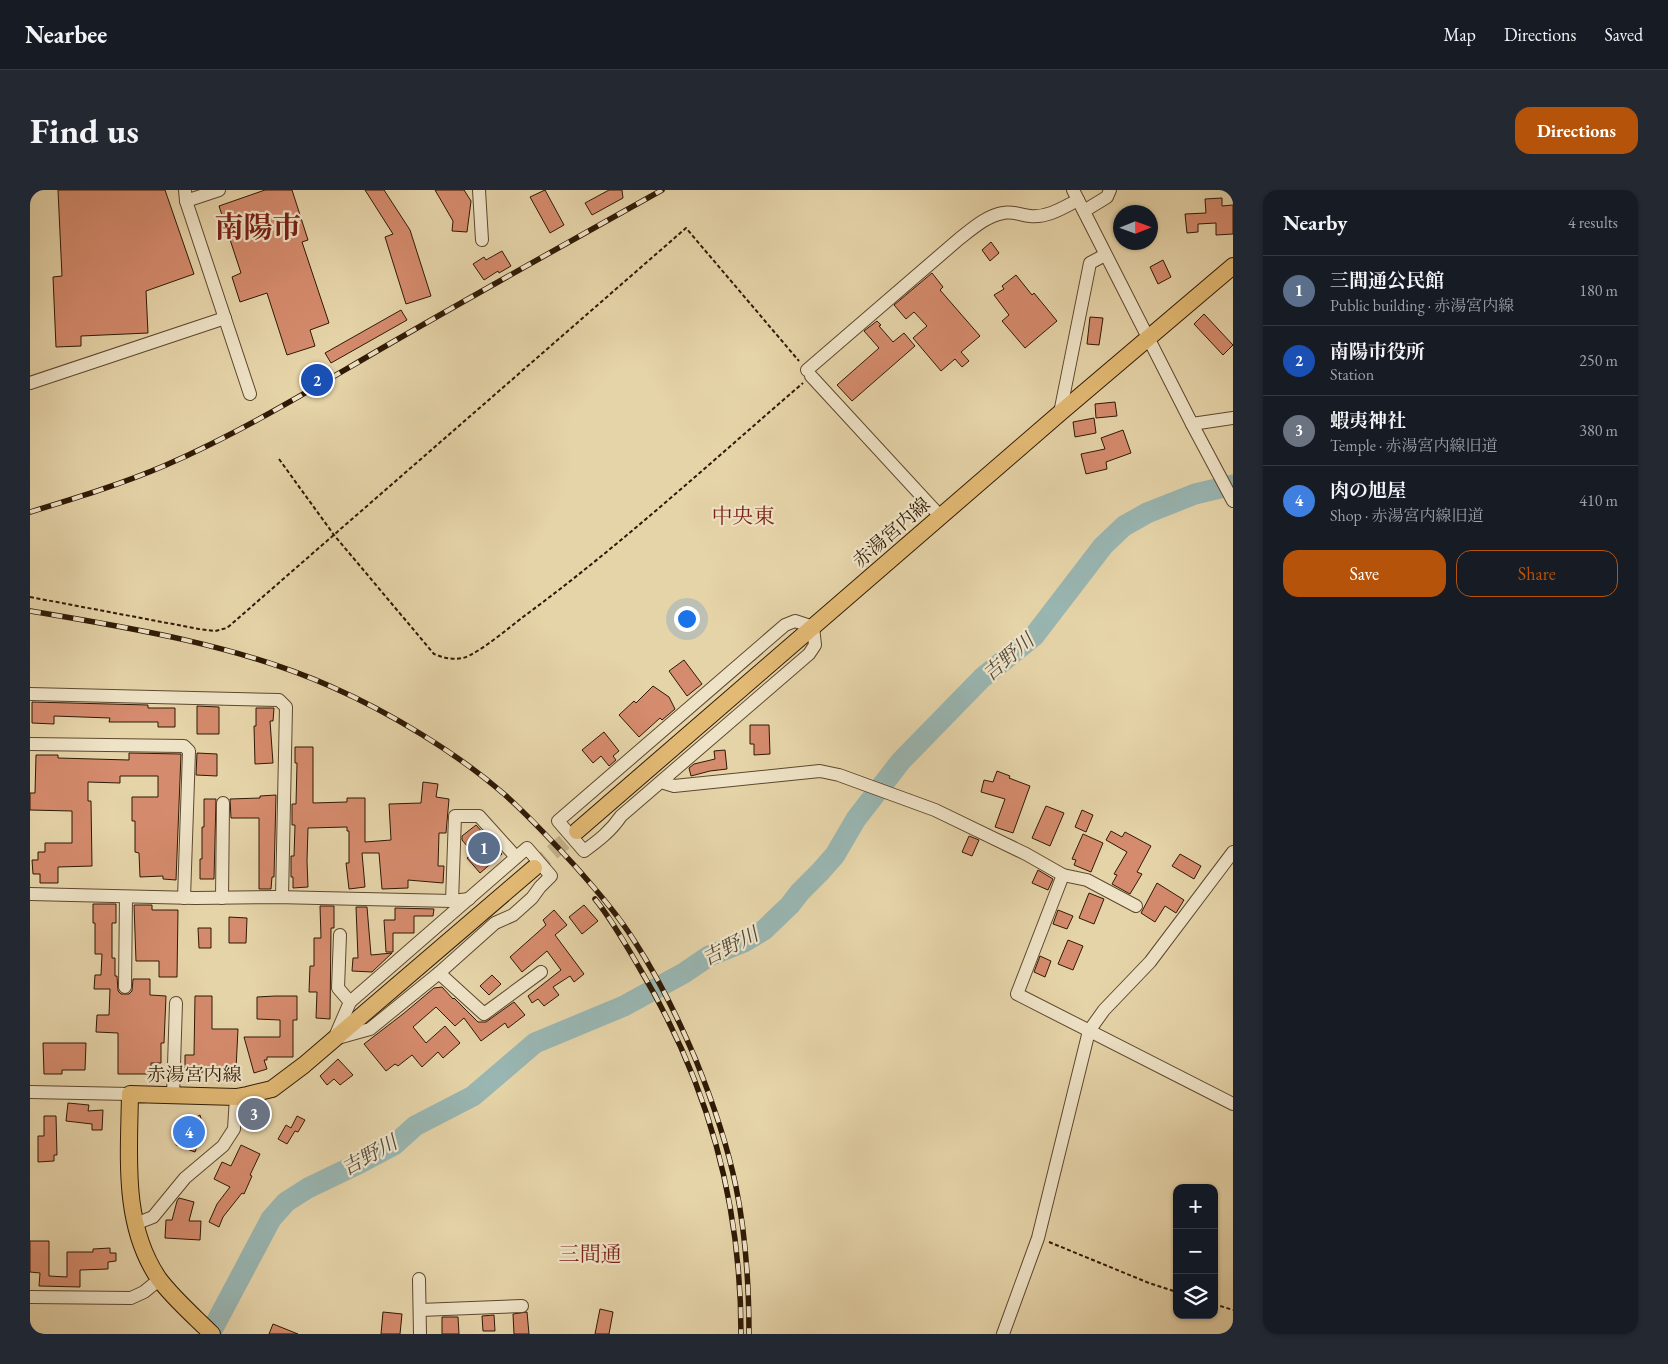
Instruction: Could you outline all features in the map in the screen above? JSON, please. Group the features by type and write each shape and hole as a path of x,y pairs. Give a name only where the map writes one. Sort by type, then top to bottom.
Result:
{"main road":[{"name":"赤湯宮内線","path":"577,831 940,516 1233,266"},
{"name":"赤湯宮内線","path":"212,1334 160,1279 144,1253 135,1224 130,1192 130,1094 236,1097 272,1088 304,1065 534,868"}],"street":[{"path":"219,190 186,195 250,394"},
{"path":"480,190 482,240"},
{"path":"940,516 809,373 959,239 984,220 1003,212 1042,216 1079,200 1107,197 1110,190"},
{"path":"1079,200 1233,502"},
{"path":"1060,413 1090,263 1106,255"},
{"path":"30,383 225,318"},
{"path":"1192,424 1233,418"},
{"path":"795,621 813,627 815,645 809,654 621,816 615,825 597,842 584,851 558,821 785,626 795,621"},
{"path":"30,694 278,700 286,707 282,897"},
{"path":"30,744 184,746 189,751 184,898"},
{"path":"661,782 674,786 820,771 839,775 935,810 1026,854 1063,875 1087,880 1136,906"},
{"path":"222,898 223,803"},
{"path":"452,901 455,816 479,816 516,857"},
{"path":"528,848 551,876 540,886 532,898 513,915 495,923 439,973 370,1029 334,1039 350,1002 528,848"},
{"path":"1003,1334 1038,1238 1090,1031 1104,1010 1150,962 1233,852"},
{"path":"1063,875 1017,994 1233,1104"},
{"path":"30,894 184,898 282,897 452,901 469,899"},
{"path":"125,987 126,897"},
{"path":"340,935 338,988 350,1002"},
{"path":"439,973 484,1014 541,972"},
{"path":"173,1096 176,1003"},
{"path":"30,1092 130,1094"},
{"path":"135,1224 153,1217 184,1178 223,1146 234,1129 236,1097"},
{"path":"30,1297 131,1298 144,1292 160,1279"},
{"path":"419,1279 420,1334"},
{"path":"420,1310 522,1306"}],"path":[{"path":"30,597 215,631 227,628 334,535 686,228 809,373 613,546 560,590 484,646 464,658 448,659 434,654 334,535 279,459"},
{"path":"1038,1238 1173,1291"},
{"path":"1218,1305 1233,1310"}],"building":[{"path":"58,190 165,190 194,274 146,291 148,333 81,336 81,346 56,347 53,277 62,276"},
{"path":"265,190 292,190 308,240 302,242 329,323 310,330 315,346 287,355 267,293 240,302 232,277 241,273 219,206"},
{"path":"365,190 384,190 410,230 431,296 406,304 385,237 393,234"},
{"path":"435,190 464,190 471,201 467,232 452,231 453,221"},
{"path":"545,190 564,225 550,233 530,197"},
{"path":"609,190 622,190 623,198 592,215 585,203"},
{"path":"1222,198 1222,206 1233,205 1233,234 1216,235 1216,223 1198,224 1198,232 1187,233 1185,214 1206,213 1205,199"},
{"path":"991,242 999,253 990,261 982,250"},
{"path":"502,251 511,266 499,273 498,271 484,280 473,264 484,257 486,260"},
{"path":"1163,260 1171,277 1158,284 1150,267"},
{"path":"932,273 943,287 940,290 980,336 961,352 969,361 962,367 955,359 941,371 913,338 927,326 914,312 906,319 894,305"},
{"path":"1016,275 1057,321 1025,348 1002,321 1009,315 994,295 1004,289 1002,286"},
{"path":"401,310 407,320 331,363 325,353"},
{"path":"1204,314 1233,345 1223,355 1194,324"},
{"path":"1090,317 1103,318 1099,345 1087,344"},
{"path":"877,321 893,342 904,333 915,346 852,401 837,385 879,348 864,331"},
{"path":"1115,402 1117,416 1096,418 1095,404"},
{"path":"1094,418 1096,433 1075,437 1073,422"},
{"path":"1123,430 1131,453 1106,462 1107,469 1086,474 1081,454 1105,449 1101,438"},
{"path":"684,660 702,684 687,696 669,671"},
{"path":"653,686 669,697 675,709 662,720 660,718 639,737 619,715 634,701 636,703"},
{"path":"32,702 148,705 148,708 175,708 175,727 158,727 158,722 109,722 110,718 54,716 54,724 32,723"},
{"path":"197,706 219,707 219,734 197,734"},
{"path":"256,708 274,708 273,721 270,721 273,763 255,764 254,726 256,726"},
{"path":"750,725 769,725 770,754 754,755 754,744 750,744"},
{"path":"604,732 619,751 613,756 616,760 609,766 601,756 593,763 582,750"},
{"path":"295,747 313,747 313,803 347,802 347,798 365,798 365,842 391,840 389,804 421,803 423,782 438,784 436,797 449,799 446,833 439,833 438,866 444,866 443,883 408,880 408,888 382,889 379,853 362,853 365,887 349,889 346,863 349,863 349,831 347,831 347,827 308,828 308,887 293,888 291,856 294,856 295,825 292,825 292,804 296,804 297,763 295,763"},
{"path":"725,750 727,769 691,776 689,768 694,764 715,759 714,751"},
{"path":"129,753 181,754 176,880 163,879 163,876 140,877 139,853 135,852 135,821 132,821 132,797 158,797 158,776 120,776 120,783 88,782 88,801 91,801 92,866 58,867 58,883 40,883 40,874 33,874 32,860 38,860 38,852 45,852 45,843 72,843 72,811 30,810 30,793 35,793 36,755 58,755 58,758 129,760"},
{"path":"197,753 217,754 217,776 196,775"},
{"path":"997,771 1030,786 1013,833 995,827 1005,799 981,792 984,780 993,782"},
{"path":"276,795 274,877 272,877 271,889 259,889 259,818 231,818 230,799 260,798 260,796"},
{"path":"204,799 216,799 214,879 200,879"},
{"path":"1046,806 1064,813 1050,846 1032,838"},
{"path":"1082,810 1093,815 1086,832 1075,827"},
{"path":"476,825 502,854 480,873 467,858 473,853 462,840 462,836"},
{"path":"1111,831 1122,837 1125,832 1151,846 1137,872 1142,874 1130,894 1112,884 1117,875 1114,874 1127,852 1106,840"},
{"path":"1083,834 1103,843 1091,872 1074,865 1076,860 1072,859"},
{"path":"969,836 979,840 972,856 962,852"},
{"path":"1180,854 1201,866 1194,879 1172,866"},
{"path":"1038,870 1053,879 1048,890 1032,883"},
{"path":"1157,883 1184,900 1176,913 1165,906 1155,922 1141,913"},
{"path":"1089,893 1104,899 1094,924 1079,918"},
{"path":"93,904 116,904 116,923 112,923 112,958 115,958 115,976 117,976 118,991 121,994 129,994 132,991 133,979 150,979 150,995 166,996 164,1043 161,1043 161,1063 151,1063 151,1074 118,1074 118,1033 96,1032 97,1015 109,1015 110,989 94,989 95,975 101,975 102,954 95,954"},
{"path":"134,905 152,905 152,910 178,910 177,977 159,977 159,961 136,961"},
{"path":"584,905 598,921 582,934 569,917"},
{"path":"320,906 334,906 334,928 331,928 330,1019 316,1018 317,992 309,992 310,966 314,966 314,938 321,938"},
{"path":"356,907 367,907 371,955 392,953 372,972 352,971 353,958 358,958"},
{"path":"395,908 434,909 433,916 414,916 414,933 393,933 393,952 386,952 384,920 395,920"},
{"path":"554,910 567,925 555,935 584,974 574,982 570,976 553,987 559,995 544,1006 538,999 532,1003 528,996 561,970 547,951 522,972 510,957 546,925 543,920"},
{"path":"1058,910 1073,916 1067,929 1053,924"},
{"path":"229,917 247,918 246,943 229,943"},
{"path":"198,928 211,928 211,948 199,948"},
{"path":"1068,940 1083,946 1073,970 1058,964"},
{"path":"1040,956 1051,961 1045,977 1034,972"},
{"path":"492,975 501,984 489,995 480,986"},
{"path":"442,987 478,1022 486,1022 514,1002 525,1015 508,1028 505,1023 481,1041 464,1018 455,1026 436,1007 413,1027 426,1043 445,1026 460,1043 443,1058 438,1052 422,1067 412,1055 398,1066 395,1064 386,1071 364,1044 434,988"},
{"path":"195,996 212,996 212,1029 238,1029 236,1069 214,1068 214,1072 185,1072 185,1055 194,1055"},
{"path":"297,996 297,1020 293,1020 293,1057 267,1057 267,1060 264,1060 267,1069 254,1073 244,1037 280,1037 280,1020 257,1019 257,997"},
{"path":"43,1043 86,1043 85,1070 62,1070 62,1074 44,1074"},
{"path":"338,1059 353,1075 340,1085 334,1079 327,1085 320,1076"},
{"path":"68,1103 89,1105 88,1111 103,1110 102,1130 92,1130 92,1124 66,1121"},
{"path":"200,1115 202,1123 205,1124 195,1152 176,1145 184,1117 191,1120"},
{"path":"44,1116 56,1116 57,1155 54,1155 54,1161 38,1162 38,1136 44,1136"},
{"path":"297,1116 305,1120 298,1132 295,1131 287,1144 278,1139 286,1125 291,1128"},
{"path":"241,1145 260,1154 244,1194 242,1193 223,1217 219,1227 209,1222 217,1204 230,1187 214,1179 222,1162 231,1166"},
{"path":"179,1198 194,1202 189,1221 201,1221 200,1240 165,1238 166,1220 172,1220"},
{"path":"30,1241 49,1241 49,1276 67,1277 67,1252 93,1252 93,1249 110,1248 110,1253 116,1253 116,1261 108,1262 108,1269 80,1270 80,1287 39,1286 40,1273 30,1272"},
{"path":"600,1309 613,1312 609,1334 595,1334"},
{"path":"383,1312 402,1314 400,1334 381,1334"},
{"path":"527,1312 529,1334 514,1334 513,1314"},
{"path":"494,1315 495,1331 483,1331 482,1316"},
{"path":"442,1317 458,1317 459,1334 442,1334"},
{"path":"273,1324 298,1334 269,1334"}],"waterway":[{"name":"吉野川","path":"210,1334 271,1219 286,1202 308,1188 394,1145 415,1126 473,1096 535,1043 624,1006 684,973 709,956 744,942 764,930 790,905 835,855 856,819 901,761 982,678 1034,636 1103,546 1124,526 1147,513 1195,494 1233,485"}],"tunnel":[{"path":"534,868 577,831"}],"railway":[{"path":"30,512 133,478 166,465 227,436 662,190"},
{"path":"30,611 145,631 222,649 296,672 332,687 376,708 422,734 504,794 532,821 592,885 628,932 660,984 695,1058 719,1122 736,1187 746,1260 749,1334"},
{"path":"595,899 624,942 664,1012 702,1100 716,1145 735,1237 741,1334"}],"place":[{"name":"南陽市役所","path":"317,380"},
{"name":"三間通公民館","path":"484,848"},
{"name":"蝦夷神社","path":"254,1114"},
{"name":"肉の旭屋","path":"189,1132"}],"district":[{"name":"南陽市","path":"258,227"},
{"name":"中央東","path":"743,516"},
{"name":"三間通","path":"590,1254"}]}
